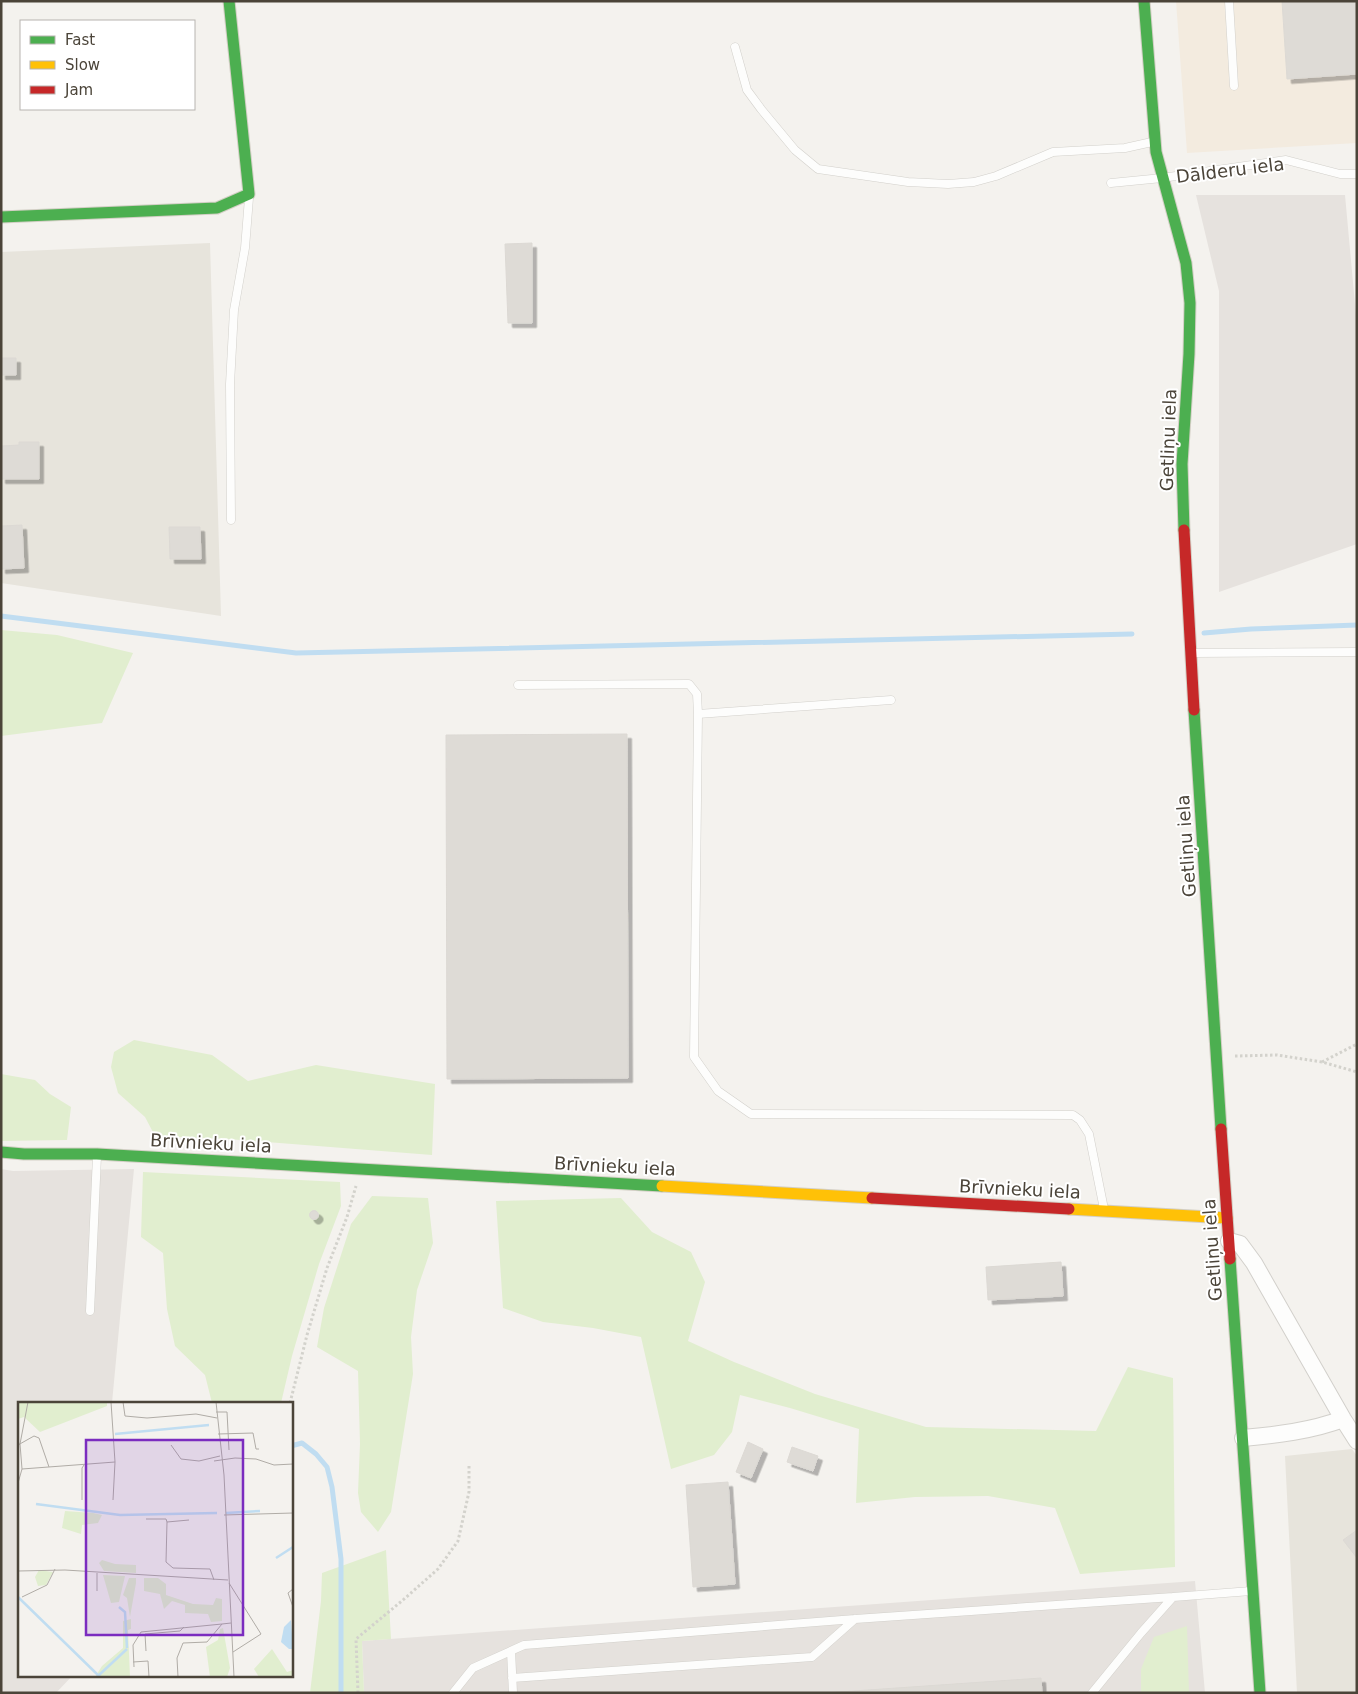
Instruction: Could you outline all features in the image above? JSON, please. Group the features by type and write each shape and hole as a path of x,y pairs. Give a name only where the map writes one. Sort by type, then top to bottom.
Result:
{"street":[{"path":"1,217 217,208 249,194 229,1"},
{"name":"Getliņu iela","path":"1144,1 1154,141 1162,178 1186,263 1190,303 1190,354 1182,464 1190,653 1260,1693"},
{"name":"Brīvnieku iela","path":"1,1152 24,1154 97,1154 1228,1218"},
{"path":"1229,1241 1240,1244 1254,1263 1343,1419 1357,1440"},
{"path":"1243,1438 1267,1436 1326,1425 1343,1419"}],"lane":[{"path":"1229,1 1234,86"},
{"path":"735,46 747,90 795,150 818,169 908,182 948,184 974,182 996,176 1053,152 1125,148 1154,141"},
{"name":"Dālderu iela","path":"1111,183 1162,178 1286,160 1340,174 1357,174"},
{"path":"230,520 230,384 234,310 245,248 249,194"},
{"path":"1190,653 1357,652"},
{"path":"518,686 689,684 697,694 694,1056 718,1091 751,1114 1073,1115 1080,1120 1089,1134 1104,1211"},
{"path":"698,714 891,700"},
{"path":"90,1311 97,1154"},
{"path":"453,1693 473,1668 524,1645 1253,1591"},
{"path":"1092,1693 1141,1633 1173,1598"},
{"path":"512,1678 812,1657 855,1620"},
{"path":"511,1651 513,1693"}],"path":[{"path":"1322,1062 1357,1044"},
{"path":"1217,1056 1277,1056 1322,1062 1357,1072"},
{"path":"290,1402 307,1335 327,1268 347,1217 361,1169"},
{"path":"358,1693 356,1638 438,1569 458,1541 470,1492 469,1464"}],"shaded area":[{"path":"1176,1 1357,1 1357,143 1187,153"},
{"path":"1196,195 1345,195 1357,326 1357,544 1219,592 1219,291"},
{"path":"210,243 221,616 1,583 1,252"},
{"path":"1,1169 13,1171 134,1169 112,1402 18,1402 18,1676 72,1676 56,1693 1,1692"},
{"path":"1352,1449 1357,1456 1357,1693 1297,1693 1285,1456"},
{"path":"1195,1581 1205,1693 364,1693 362,1641"}],"green space":[{"path":"1,630 57,635 133,653 102,723 1,736"},
{"path":"134,1040 212,1055 248,1081 316,1065 435,1084 432,1155 228,1139 155,1136 145,1117 118,1093 111,1067 114,1052"},
{"path":"1,1074 35,1080 50,1094 71,1107 67,1140 1,1141"},
{"path":"143,1172 340,1182 341,1206 319,1264 292,1356 281,1402 212,1402 205,1375 175,1346 167,1309 163,1253 141,1237"},
{"path":"372,1196 428,1198 433,1243 417,1290 411,1337 413,1374 391,1512 378,1532 361,1512 358,1493 360,1444 358,1371 317,1347 324,1308 351,1224"},
{"path":"621,1198 652,1232 691,1252 705,1282 688,1341 734,1362 815,1394 926,1427 1096,1431 1128,1367 1173,1378 1175,1567 1080,1574 1055,1508 988,1496 915,1497 856,1503 859,1429 740,1395 732,1432 714,1455 671,1469 641,1337 593,1328 543,1322 503,1308 496,1201"},
{"path":"386,1550 391,1639 362,1641 364,1693 310,1693 321,1601 322,1573"},
{"path":"1187,1626 1189,1693 1141,1693 1141,1669 1154,1637"}],"building":[{"path":"1282,1 1357,1 1357,74 1287,79"},
{"path":"532,243 532,323 508,323 505,244"},
{"path":"1,358 16,358 16,375 1,375"},
{"path":"19,442 39,442 39,479 1,479 1,446 19,445"},
{"path":"22,525 24,568 1,569 1,526"},
{"path":"169,527 200,527 201,559 170,559"},
{"path":"627,734 628,1078 447,1079 446,735"},
{"path":"314,1210 319,1215 314,1220 309,1215"},
{"path":"1061,1262 1063,1296 988,1300 986,1267"},
{"path":"748,1442 763,1449 751,1478 736,1472"},
{"path":"792,1447 818,1456 813,1471 787,1462"},
{"path":"728,1482 735,1584 693,1587 686,1485"},
{"path":"1357,1530 1357,1558 1343,1540"},
{"path":"1041,1678 1042,1693 824,1693"}],"waterway":[{"path":"1,616 296,653 1132,634"},
{"path":"1204,633 1251,629 1357,625"},
{"path":"292,1446 302,1443 316,1454 327,1467 332,1487 341,1559 341,1693"}],"traffic: fast":[{"path":"1,217 217,208 249,194 229,1"},
{"path":"1144,1 1156,152 1186,263 1190,303 1189,354 1182,464 1184,530"},
{"path":"1194,710 1221,1129"},
{"path":"1,1152 24,1154 97,1154 662,1186"},
{"path":"1230,1259 1260,1693"}],"traffic: slow":[{"path":"662,1186 872,1198"},
{"path":"1069,1209 1227,1218"}],"traffic: jam":[{"path":"1184,530 1194,710"},
{"path":"1221,1129 1230,1259"},
{"path":"872,1198 1069,1209"}]}
